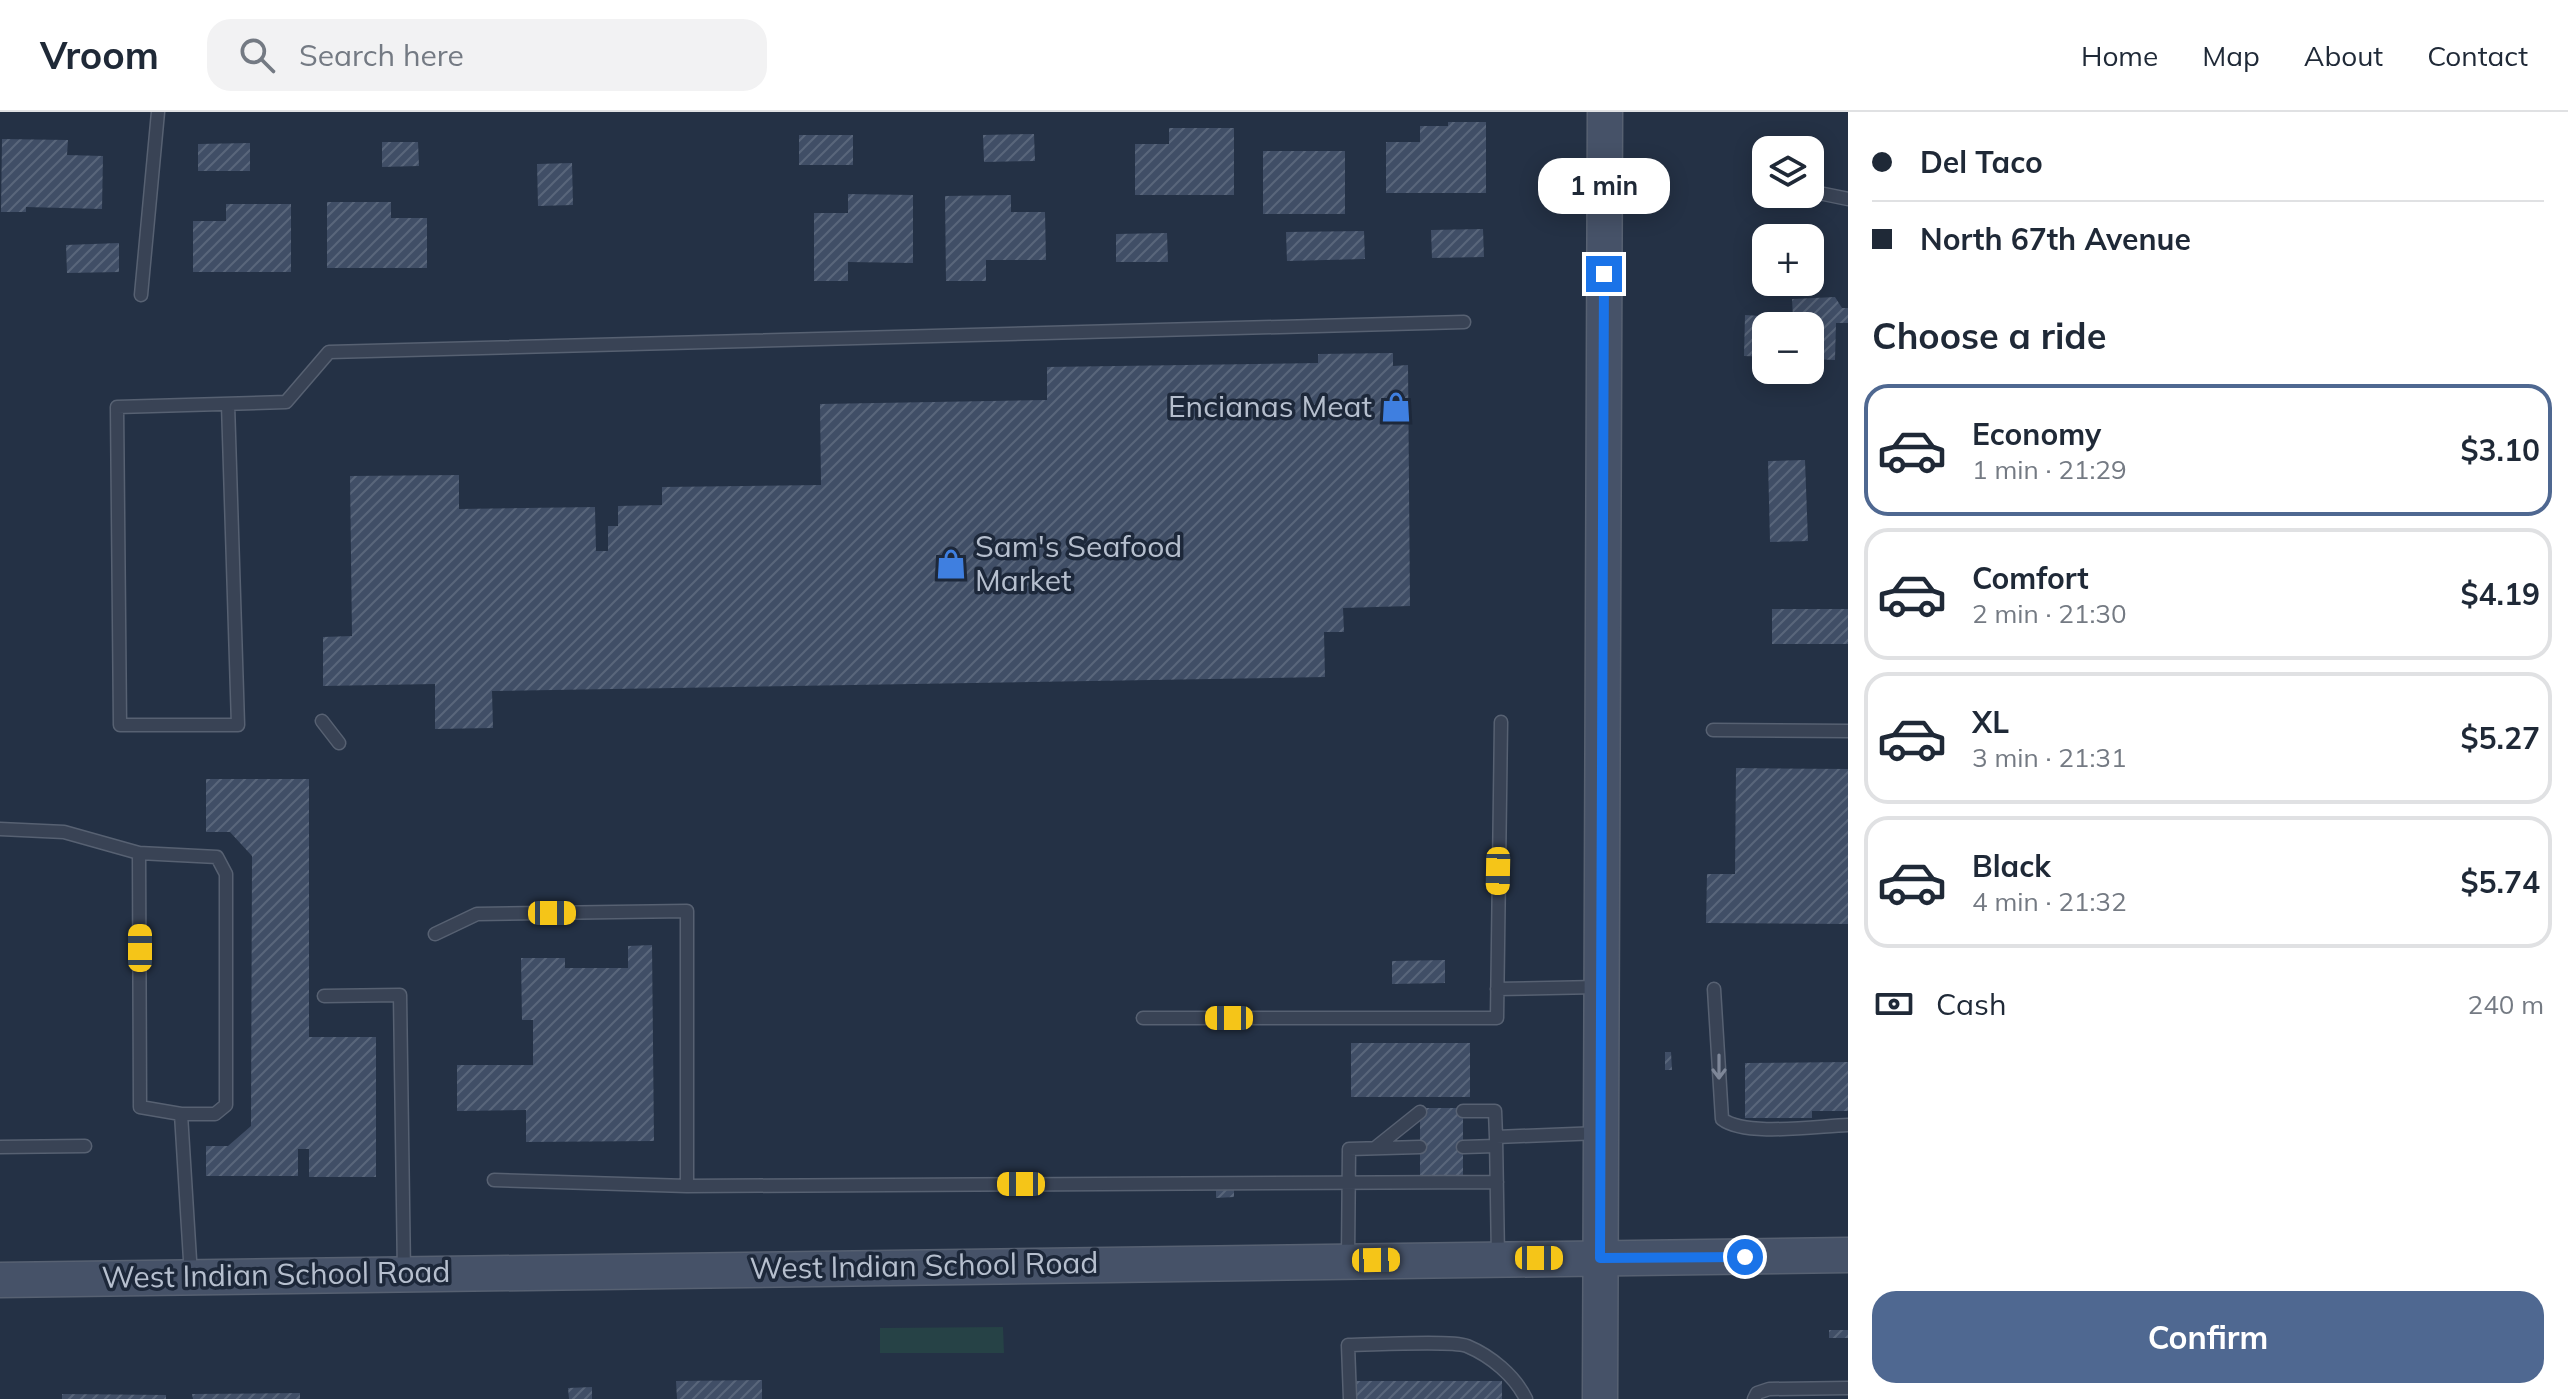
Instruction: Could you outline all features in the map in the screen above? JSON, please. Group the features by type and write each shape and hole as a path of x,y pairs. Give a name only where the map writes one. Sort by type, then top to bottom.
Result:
{"main road":[{"path":"1600,1399 1605,112"},
{"name":"West Indian School Road","path":"0,1280 1848,1255"}],"lane":[{"path":"141,295 158,112"},
{"path":"1824,194 1848,199"},
{"path":"228,404 238,725 120,725 117,407 286,402 329,352 1464,322"},
{"path":"322,721 339,743"},
{"path":"1143,1018 1497,1018 1501,722"},
{"path":"1713,730 1848,731"},
{"path":"0,829 64,832 139,853 217,857 226,874 226,1105 215,1114 181,1114 140,1107 139,853"},
{"path":"435,934 477,914 687,911 687,1186"},
{"path":"1497,989 1601,987"},
{"path":"1714,989 1722,1119 1731,1126 1749,1128 1848,1125"},
{"path":"324,996 400,995 404,1273"},
{"path":"1463,1111 1495,1111 1498,1259"},
{"path":"1375,1148 1420,1112"},
{"path":"181,1114 191,1277"},
{"path":"1463,1147 1600,1133"},
{"path":"0,1147 85,1146"},
{"path":"1348,1261 1349,1149 1420,1147"},
{"path":"494,1180 687,1186 1497,1182"},
{"path":"1350,1399 1348,1345 1464,1345 1499,1365 1520,1386 1526,1399"},
{"path":"1754,1399 1757,1393 1769,1389 1848,1388"}],"green space":[{"path":"1003,1327 1004,1353 880,1353 880,1328"}],"building":[{"path":"1448,122 1486,122 1486,193 1386,193 1386,142 1420,142 1420,126 1448,126"},
{"path":"1169,128 1234,128 1234,195 1135,195 1135,144 1169,144"},
{"path":"1034,134 1035,161 984,162 983,135"},
{"path":"799,135 853,135 853,165 799,165"},
{"path":"2,139 68,140 67,155 103,156 102,209 26,207 26,212 1,212"},
{"path":"382,142 418,142 419,166 382,167"},
{"path":"250,143 250,171 198,171 198,144"},
{"path":"1263,151 1345,151 1345,214 1263,214"},
{"path":"572,163 573,205 538,206 537,164"},
{"path":"848,194 913,195 913,263 848,262 848,281 814,281 814,213 848,213"},
{"path":"1011,195 1011,212 1045,212 1046,260 986,260 986,281 946,281 945,196"},
{"path":"327,202 391,202 391,218 427,218 427,268 327,268"},
{"path":"226,204 291,204 291,272 193,272 193,221 226,221"},
{"path":"1483,229 1484,257 1432,258 1431,230"},
{"path":"1364,231 1365,259 1287,261 1286,232"},
{"path":"1167,233 1168,262 1116,262 1116,234"},
{"path":"119,243 119,272 67,273 66,245"},
{"path":"1835,297 1842,308 1848,308 1848,323 1836,323 1835,360 1824,360 1824,312 1793,312 1792,299"},
{"path":"1745,315 1752,315 1752,356 1744,356"},
{"path":"1393,353 1393,366 1408,365 1410,606 1343,608 1344,632 1324,632 1325,677 492,691 493,728 435,729 435,684 323,686 323,637 352,636 350,476 459,475 459,509 595,507 596,551 608,551 608,526 618,526 618,506 662,505 662,487 821,485 820,404 1047,400 1047,367 1318,363 1318,354"},
{"path":"1805,460 1808,541 1770,542 1768,461"},
{"path":"1772,609 1848,609 1848,644 1772,644"},
{"path":"1736,768 1848,769 1848,924 1706,923 1707,874 1735,874"},
{"path":"206,779 309,779 309,1037 376,1037 376,1177 309,1177 309,1149 298,1149 298,1176 206,1176 206,1146 228,1146 251,1126 252,856 230,832 206,832"},
{"path":"652,945 654,1141 526,1142 526,1110 457,1111 457,1065 533,1065 533,1020 522,1020 521,958 565,958 565,968 628,968 628,946"},
{"path":"1445,960 1445,983 1392,984 1392,961"},
{"path":"1351,1043 1470,1043 1470,1097 1351,1097"},
{"path":"1665,1052 1671,1052 1672,1070 1665,1070"},
{"path":"1848,1062 1848,1111 1812,1111 1812,1118 1745,1118 1745,1063"},
{"path":"1420,1108 1463,1108 1463,1180 1420,1180"},
{"path":"1216,1190 1234,1190 1234,1197 1216,1198"},
{"path":"1829,1330 1848,1330 1848,1338 1829,1338"},
{"path":"762,1380 762,1399 677,1399 676,1381"},
{"path":"1356,1381 1502,1381 1502,1399 1356,1399"},
{"path":"592,1387 592,1399 569,1399 568,1388"},
{"path":"300,1393 300,1399 193,1399 192,1394"},
{"path":"62,1394 166,1395 166,1399 62,1399"}],"place":[{"name":"Encianas Meat","path":"1396,407"},
{"name":"Sam's Seafood Market","path":"951,564"}],"route":[{"path":"1604,274 1600,1258 1745,1257"}]}
